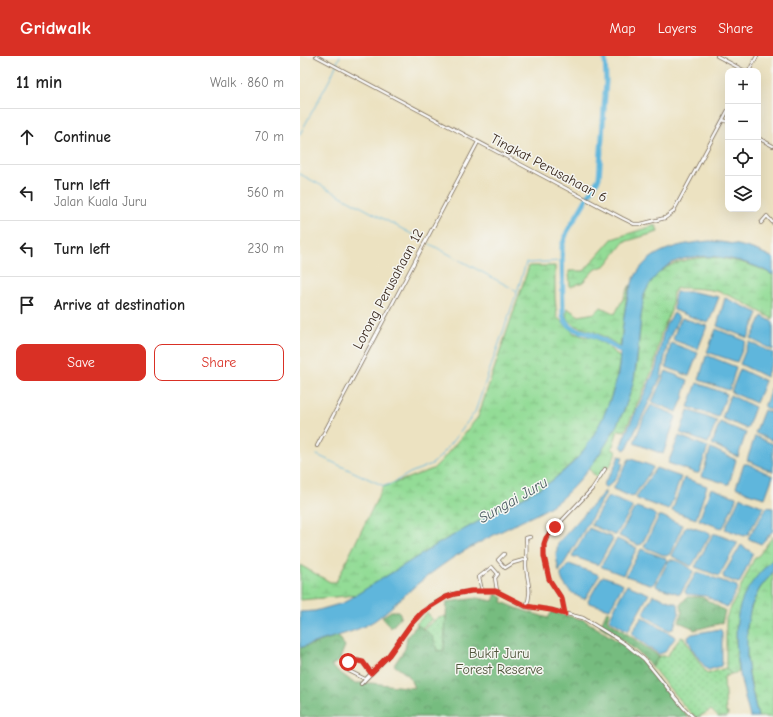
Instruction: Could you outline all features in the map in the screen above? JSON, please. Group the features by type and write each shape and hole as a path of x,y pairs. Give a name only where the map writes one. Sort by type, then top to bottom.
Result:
{"street":[{"name":"Tingkat Perusahaan 6","path":"316,56 580,196 636,224 645,224 668,216 673,212 725,116"},
{"path":"717,56 739,68"},
{"path":"751,68 757,56"},
{"path":"761,140 773,146"},
{"name":"Lorong Perusahaan 12","path":"317,446 478,142"},
{"path":"761,223 767,216 773,223"},
{"path":"565,614 562,599 549,579 544,556 544,544 546,538 555,527 592,489 605,469"},
{"path":"526,606 530,592 527,581 527,559 525,550 526,538 530,537"},
{"path":"504,554 498,560 505,568 513,563 527,559"},
{"path":"482,591 479,578 492,567 498,574 495,578 497,591"},
{"path":"361,684 389,655 411,624 426,609 446,597 455,594 497,591 526,606 551,610 583,618 644,659 693,717"},
{"path":"365,680 345,669 345,665 352,660 363,662 371,673"}],"green space":[{"path":"656,225 658,232 624,242 606,265 594,270 583,282 570,287 569,271 584,271 612,239"},
{"path":"710,257 743,263 773,275 773,319 743,302 718,291 694,288 677,288 673,293 671,311 661,333 654,367 625,431 618,430 612,449 617,452 609,468 606,466 598,479 589,469 613,431 628,400 636,370 642,305 645,292 657,274 666,268 686,260"},
{"path":"529,266 555,266 555,298 557,317 574,333 593,337 606,345 620,358 611,397 601,423 587,446 575,460 549,483 441,542 357,595 300,600 300,565 330,582 336,582 383,487 433,469 478,417"},
{"path":"630,285 626,301 620,347 601,335 579,327 567,319 567,308 579,316 595,313 601,307 615,314"},
{"path":"773,536 773,559 751,585 744,598 740,611 736,638 739,672 731,674 726,668 726,618 754,559 759,555"},
{"path":"773,572 773,717 758,717 747,660 746,641 752,605 760,588"},
{"name":"Bukit Juru Forest Reserve","path":"496,594 503,598 502,602 548,618 552,612 584,620 624,645 644,663 689,717 300,717 300,648 337,636 345,646 339,661 331,666 354,683 371,683 414,688 409,676 394,665 405,649 407,637 417,625 433,638 437,651 444,650 447,602 478,598 493,601"},
{"path":"687,597 702,597 725,611 722,623 694,630 693,628 679,622 682,612 681,604"},
{"path":"391,611 399,611 401,617 391,628 382,617"},
{"path":"607,611 610,612 607,620 659,656 652,667 634,649 600,626"},
{"path":"427,613 432,619 422,628 416,624"},
{"path":"446,616 444,650 437,651 423,629 436,619"},
{"path":"681,637 684,638 707,674 726,668 731,674 724,677 726,713 728,713 727,717 718,717 711,710 699,717 695,717 652,667 659,656 667,656"}],"water":[{"name":"Sungai Juru","path":"710,241 743,246 773,258 773,275 750,264 737,260 710,256 684,259 672,263 659,273 652,281 644,295 637,358 630,395 615,429 605,446 583,476 570,490 548,508 454,557 424,579 374,621 356,630 300,648 300,612 315,611 343,603 441,542 549,483 573,463 592,438 602,420 610,400 618,372 623,321 627,301 632,284 639,270 650,259 665,250 685,244"},
{"path":"676,292 693,292 719,297 709,322 707,323 674,310 674,299"},
{"path":"725,298 758,313 748,338 717,326"},
{"path":"674,313 679,317 668,341 661,377 627,448 624,450 621,446 624,437 656,368 663,334 666,325"},
{"path":"762,316 773,322 773,350 751,339"},
{"path":"682,318 707,326 698,349 673,340 677,327"},
{"path":"716,329 746,341 737,362 707,352"},
{"path":"750,342 773,353 773,360 766,377 740,364"},
{"path":"671,343 698,353 689,376 666,367"},
{"path":"706,356 736,367 730,389 728,390 699,380"},
{"path":"740,369 765,381 756,403 731,392"},
{"path":"666,371 688,380 677,412 652,402"},
{"path":"697,383 727,394 718,417 688,407"},
{"path":"773,384 773,411 764,407"},
{"path":"730,395 755,407 747,429 722,418"},
{"path":"651,405 673,414 676,417 663,454 634,443 644,417"},
{"path":"688,410 717,421 708,443 680,433"},
{"path":"764,410 773,413 773,441 755,433"},
{"path":"720,422 746,433 738,457 712,444"},
{"path":"679,436 708,447 699,473 668,463"},
{"path":"755,436 773,444 773,472 747,460"},
{"path":"711,448 736,460 729,484 702,476"},
{"path":"619,456 623,457 621,463 623,464 614,481 606,488 603,485 614,468"},
{"path":"629,459 652,466 653,468 632,497 613,489"},
{"path":"744,464 748,464 773,476 765,498 751,494 736,487"},
{"path":"656,468 681,477 669,510 637,499 636,497"},
{"path":"684,478 707,486 696,519 672,511"},
{"path":"711,488 736,497 724,526 721,528 699,520"},
{"path":"605,491 605,495 559,572 556,556 558,543"},
{"path":"608,496 632,506 616,535 591,525"},
{"path":"740,497 764,507 748,534 744,536 725,529"},
{"path":"637,507 653,513 656,516 642,544 638,545 619,536 634,509"},
{"path":"767,507 773,508 773,531 761,544 748,538"},
{"path":"659,516 682,525 670,554 666,556 644,547"},
{"path":"687,526 710,533 691,566 672,556"},
{"path":"589,528 613,539 598,565 572,556"},
{"path":"713,534 737,542 719,576 695,567"},
{"path":"617,539 637,548 623,575 601,566"},
{"path":"741,545 753,553 740,582 738,583 724,578 723,575"},
{"path":"641,549 667,560 653,585 626,576"},
{"path":"773,559 773,572 760,588 755,598 751,607 747,627 747,658 750,682 758,717 750,717 740,674 736,641 736,626 743,598 752,583"},
{"path":"669,560 675,560 682,563 693,571 680,594 657,587 656,585"},
{"path":"569,564 599,576 585,599 577,596 569,590 561,578 561,574"},
{"path":"697,572 737,586 729,606 726,607 706,596 686,594 685,591"},
{"path":"603,576 622,583 623,585 610,609 589,603 588,601"},
{"path":"627,585 649,594 628,631 610,620"},
{"path":"653,595 678,604 679,614 673,629 669,630 644,615 644,611"},
{"path":"642,617 674,636 675,638 665,652 659,654 632,634"},
{"path":"720,629 722,632 722,663 721,666 708,670 693,650 688,637 692,634"}],"waterway":[{"path":"300,134 331,77 340,56"},
{"path":"605,56 606,81 599,178 567,232 562,246 563,316 569,326 598,337 625,353"},
{"path":"300,174 419,238"},
{"path":"430,244 517,291"},
{"path":"317,455 384,486 432,464 441,456 475,412 526,263 562,261"}],"route":[{"path":"348,662 352,660 363,662 366,669 371,673 389,655 404,633 422,612 446,597 455,594 471,591 496,591 526,606 565,614 562,599 550,582 543,550 546,538 555,527"}]}
